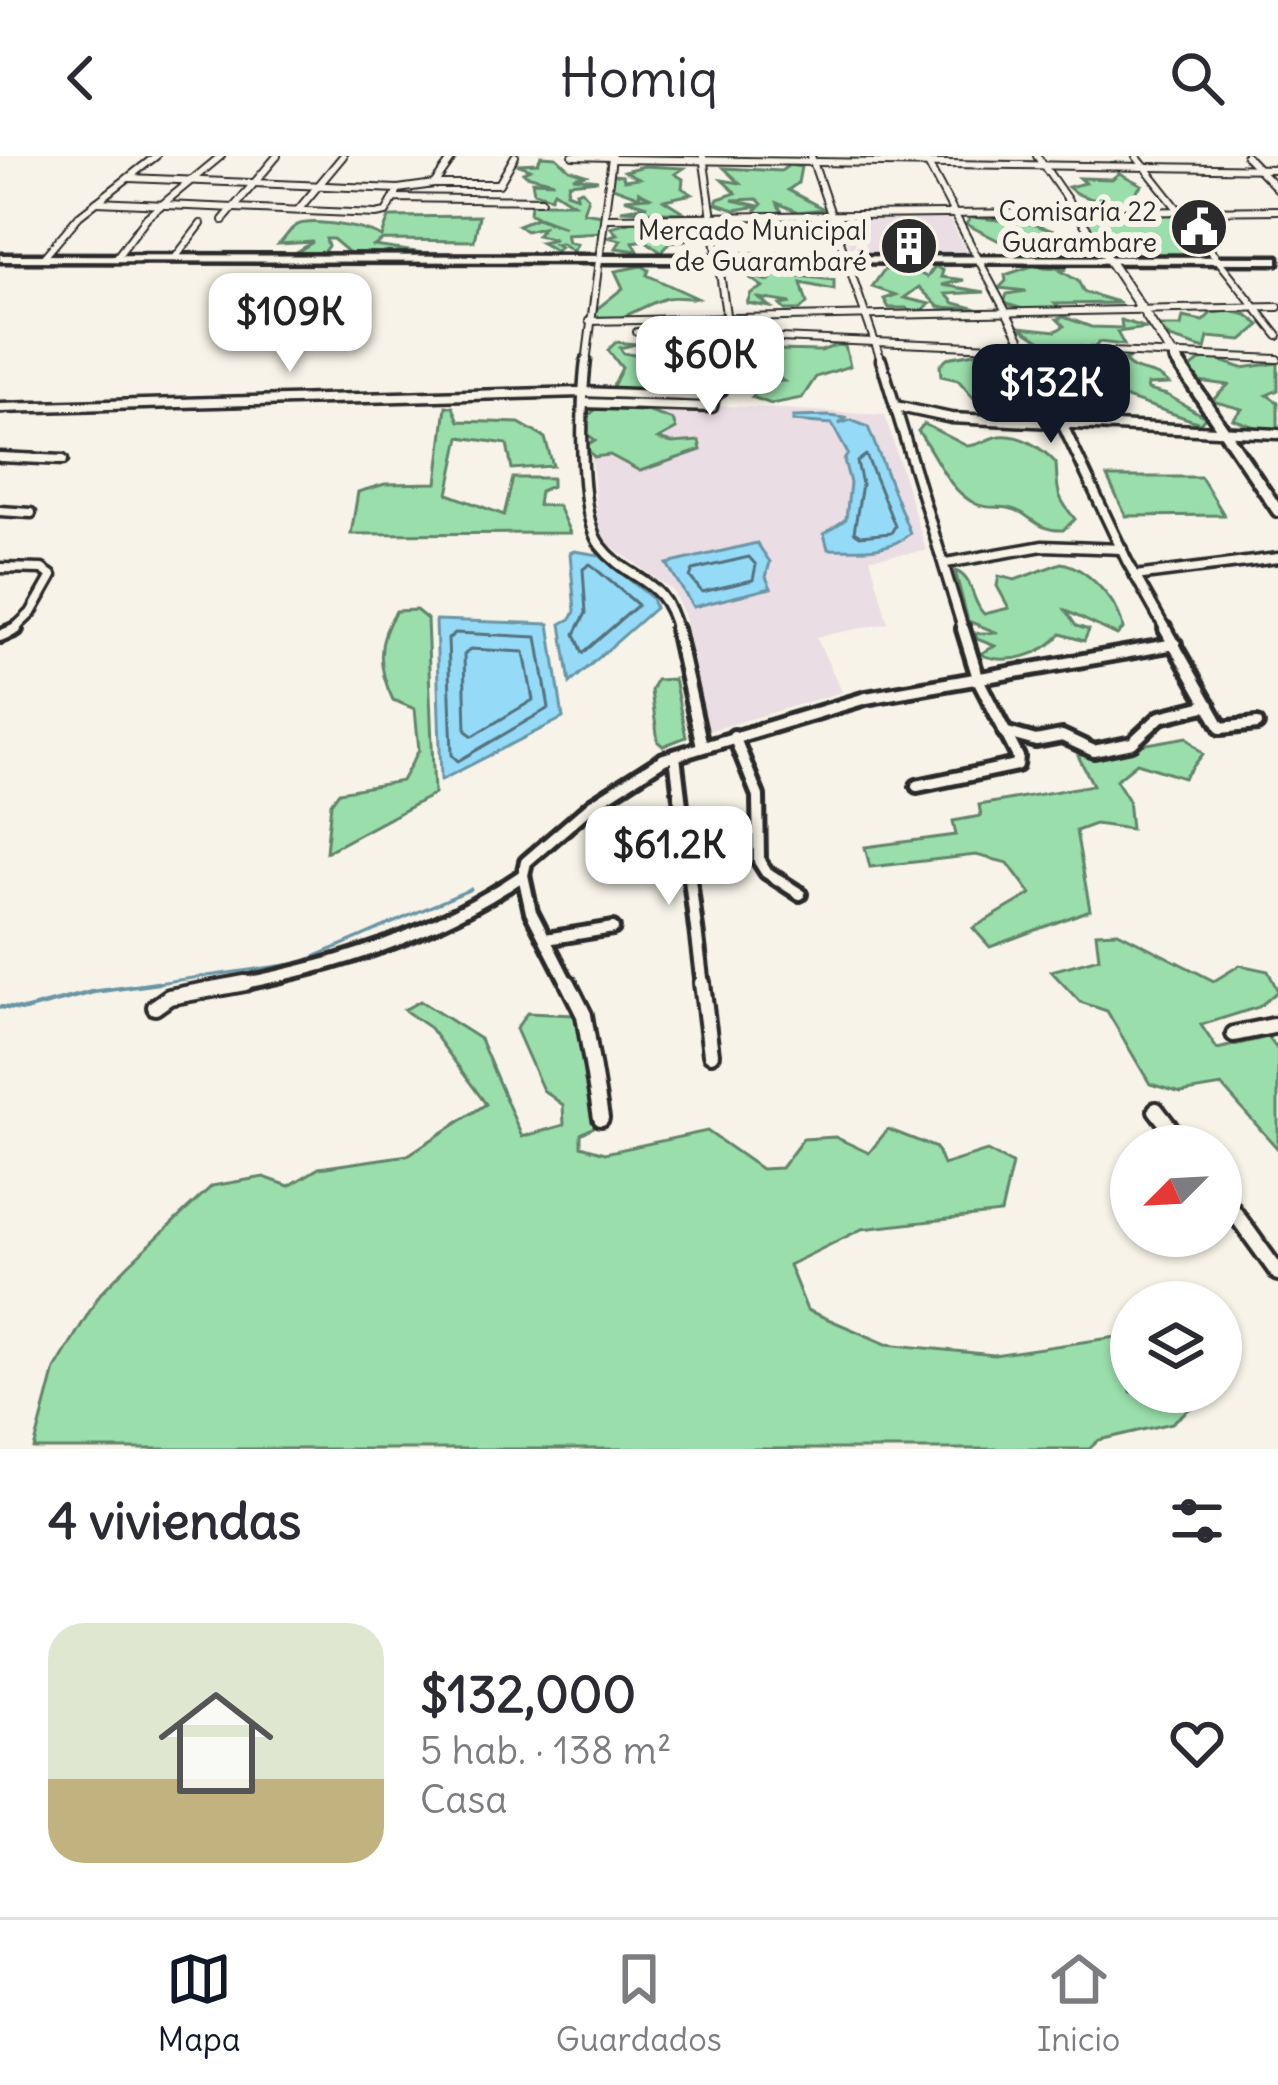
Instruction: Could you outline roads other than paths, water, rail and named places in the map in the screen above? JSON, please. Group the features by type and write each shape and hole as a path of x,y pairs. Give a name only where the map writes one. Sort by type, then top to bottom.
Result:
{"main road":[{"path":"0,258 1278,260"},
{"path":"1109,260 1278,511"}],"street":[{"path":"44,257 97,202 155,156"},
{"path":"116,257 147,217 220,156"},
{"path":"223,220 277,156"},
{"path":"298,210 343,156"},
{"path":"434,184 454,156"},
{"path":"129,178 398,188 499,184 515,156"},
{"path":"572,156 1278,170"},
{"path":"924,156 1066,425 1135,576 1221,728 1257,724"},
{"path":"1037,156 1109,260"},
{"path":"1136,156 1278,336"},
{"path":"1246,156 1277,186"},
{"path":"612,158 582,398 584,485 598,543 670,602 702,746"},
{"path":"0,407 582,398 712,407 722,390 729,335 723,320 703,159"},
{"path":"812,160 875,340 980,681 1018,757 1017,765 916,786"},
{"path":"97,202 379,214 398,188"},
{"path":"394,198 541,200"},
{"path":"608,218 1278,209"},
{"path":"175,258 201,224"},
{"path":"589,321 1278,307"},
{"path":"637,332 1278,359"},
{"path":"895,406 910,413 951,418 1275,436"},
{"path":"0,457 63,460"},
{"path":"0,511 31,513"},
{"path":"946,563 1043,546 1122,549"},
{"path":"1135,576 1278,558"},
{"path":"0,568 42,569 52,576 24,624 14,634 0,636"},
{"path":"601,1118 584,1015 531,912 523,875 526,862 592,805 629,778 675,756 866,698 1175,644"},
{"path":"1004,732 1036,741 1062,736 1094,752 1132,743 1160,717 1209,705"},
{"path":"734,736 749,764 764,824 759,861 766,872 800,894"},
{"path":"675,756 711,1054"},
{"path":"155,1007 169,997 320,969 475,908 523,875"},
{"path":"546,938 613,928"},
{"path":"1234,1034 1278,1025"},
{"path":"1156,1110 1168,1125"},
{"path":"1242,1223 1278,1273"}],"water":[{"path":"793,417 846,418 839,424 851,420 868,427 910,533 893,544 828,549 824,534 846,519 850,483 844,460 848,454 832,424 793,421"},
{"path":"757,543 770,562 766,577 771,588 693,607 667,564"},
{"path":"570,553 599,555 652,598 655,608 570,683 561,624 575,611"},
{"path":"436,620 549,624 563,718 441,780"}],"waterway":[{"path":"136,986 300,963 471,889"},
{"path":"0,1007 24,1010 93,992 158,983"}],"place":[{"name":"Comisaría 22 Guarambare","path":"1199,227"},
{"name":"Mercado Municipal de Guarambaré","path":"909,246"}]}
